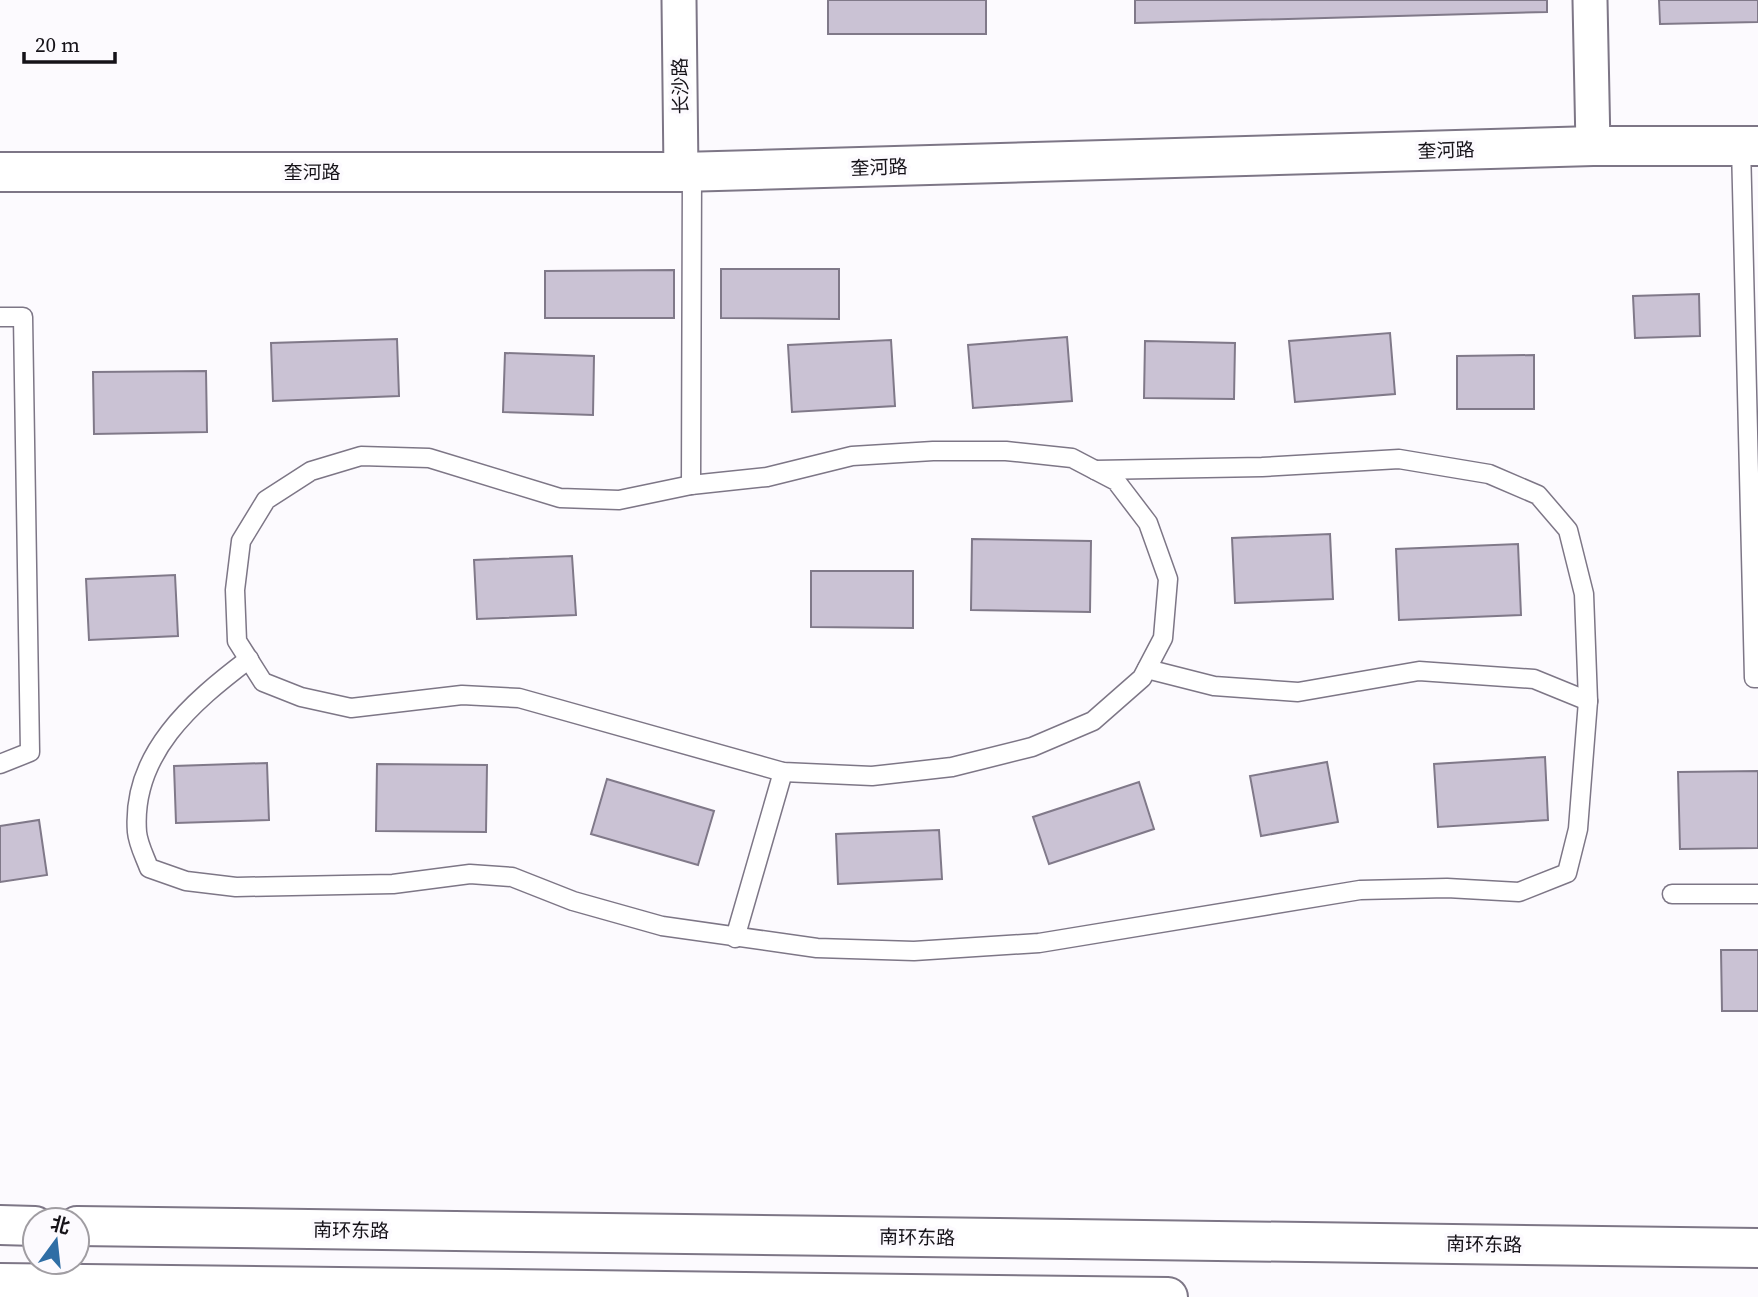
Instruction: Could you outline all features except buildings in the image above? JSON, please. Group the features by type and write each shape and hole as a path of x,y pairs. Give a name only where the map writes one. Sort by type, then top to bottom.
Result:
{"main road":[{"name":"奎河路","path":"0,172 687,172 1592,146 1749,146"},
{"path":"0,1225 21,1226"},
{"name":"南环东路","path":"91,1226 1758,1248"},
{"path":"0,1283 1168,1297"}],"street":[{"name":"长沙路","path":"679,0 687,172"},
{"path":"1590,0 1592,146"}],"lane":[{"path":"1749,146 1754,678 1758,678"},
{"path":"687,172 691,485"},
{"path":"0,317 23,317 30,752 0,764"},
{"path":"933,450 1006,451 1072,458 1095,470 1116,481 1147,523 1168,579 1163,638 1142,678 1093,721 1032,747 952,767 872,776 783,772 519,698 462,695 351,708 301,697 263,682 237,641 235,590 241,541 266,500 311,471 362,456 429,458 560,498 619,500 691,485 767,477 852,456 933,450"},
{"path":"249,659 199,697 161,740 138,794 137,835 149,868 186,881 295,888 393,884 470,874 512,877 573,901 662,926 817,948 914,951 1039,943 1360,890 1447,888 1519,892 1567,873 1578,829 1588,701 1581,581 1568,530 1538,495 1489,474 1399,459 1262,467 1095,470"},
{"path":"1147,669 1214,686 1298,692 1419,671 1534,680 1588,701"},
{"path":"735,938 783,772"},
{"path":"1672,894 1758,894"}]}
